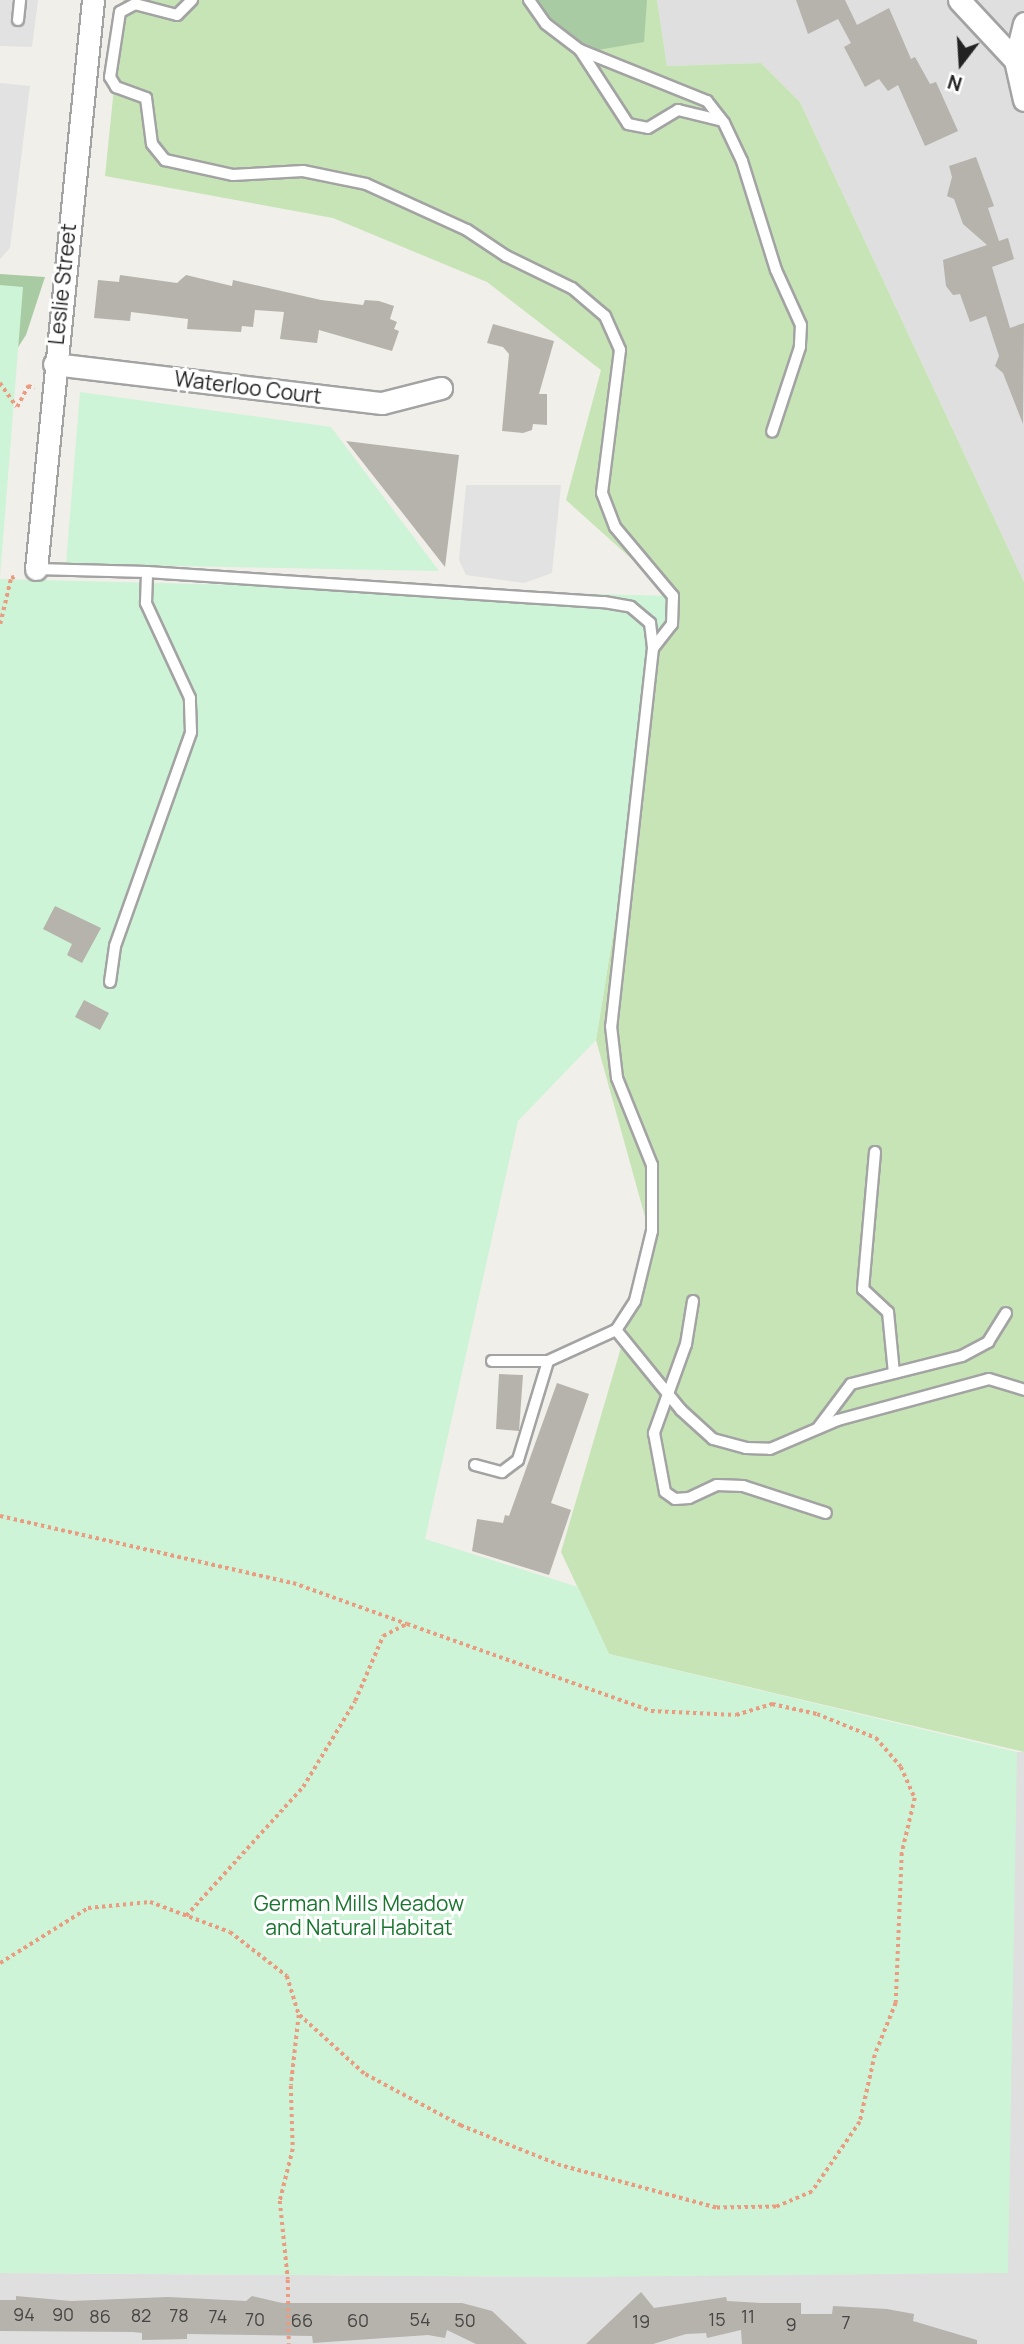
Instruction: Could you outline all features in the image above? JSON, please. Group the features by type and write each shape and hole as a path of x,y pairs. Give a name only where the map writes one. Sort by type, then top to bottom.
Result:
{"street":[{"name":"Leslie Street","path":"36,569 54,364 93,0"},
{"path":"959,0 1015,60"},
{"path":"1024,23 1015,60 1024,100"},
{"name":"Waterloo Court","path":"54,364 382,403 441,388"}],"lane":[{"path":"18,20 20,0"},
{"path":"529,0 546,24 580,50 707,101 724,123 742,161 776,270 801,325 800,347 772,432"},
{"path":"189,4 177,15 142,4 124,8 110,77 116,87 146,98 152,144 165,160 233,175 303,171 366,184 467,230 506,256 572,288 605,316 620,350 602,493 615,527 673,596 672,624 653,648"},
{"path":"580,50 628,124 648,128 678,110 712,116 724,123"},
{"path":"36,569 147,572 604,602 631,607 650,623 653,648 611,1026 617,1078 652,1165 652,1231 635,1301 617,1329 548,1361 492,1362"},
{"path":"110,982 115,946 191,732 190,698 146,603 147,572"},
{"path":"875,1152 862,1281 866,1296 888,1312 894,1373"},
{"path":"693,1301 686,1344 654,1433 665,1492 675,1499 689,1498 717,1485 743,1486 826,1513"},
{"path":"818,1428 850,1384 962,1356 988,1342 1006,1313"},
{"path":"617,1329 668,1394 713,1439 746,1448 770,1449 818,1428 989,1379 1024,1390"},
{"path":"475,1465 502,1472 518,1460 548,1361"}],"path":[{"path":"0,383 17,407 28,386 51,397"},
{"path":"0,624 11,578 36,569"},
{"path":"0,1516 293,1583 651,1711 701,1717 736,1715 772,1704 817,1714 876,1738 901,1768 915,1798 902,1853 896,2003 875,2054 860,2122 812,2192 764,2207 716,2208 561,2166 461,2126 364,2074 299,2015"},
{"path":"186,1916 303,1787 355,1701 383,1636 407,1624"},
{"path":"0,1963 88,1908 150,1902 230,1932 287,1976 299,2015 291,2086 293,2148 280,2201 288,2280 289,2344"}],"shaded area":[{"path":"0,0 38,0 32,47 0,46"},
{"path":"657,0 1024,0 1024,582 800,102 761,63 667,66"},
{"path":"0,83 30,86 10,248 0,259"},
{"path":"466,485 561,485 552,573 524,583 466,575 459,560"},
{"path":"1017,1752 1024,1752 1024,2344 0,2344 0,2273 581,2277"}],"green space":[{"path":"123,0 657,0 667,66 761,63 800,102 1024,582 1024,1752 609,1654 561,1552 652,1242 596,1040 660,641 673,596 566,500 601,370 487,282 333,218 105,176"},
{"path":"522,0 647,0 644,42 598,50 549,32"},
{"path":"0,274 45,277 26,335 0,375"},
{"path":"0,285 23,287 0,577"},
{"path":"80,392 331,427 439,571 66,564"},
{"name":"German Mills Meadow and Natural Habitat","path":"0,579 673,596 660,641 596,1040 518,1121 425,1539 578,1587 609,1654 1017,1752 1008,2273 581,2277 0,2273"}],"building":[{"path":"796,0 845,0 857,25 889,8 911,59 915,57 930,84 936,82 958,131 925,146 898,85 888,91 879,79 865,87 844,47 851,43 838,19 808,34"},
{"path":"976,157 994,206 988,208 999,241 1008,238 1014,259 992,267 1010,328 1024,323 1023,424 1003,373 995,366 999,356 986,316 970,322 960,294 953,295 946,286 943,260 987,245 963,224 954,199 947,196 952,177 949,166"},
{"path":"120,275 177,283 186,275 232,286 233,280 321,300 363,305 365,300 379,301 394,306 390,319 397,322 394,329 399,331 392,351 319,330 317,343 280,339 284,312 255,310 253,327 242,326 241,332 187,329 188,319 131,312 130,321 94,318 98,280 119,282"},
{"path":"493,324 554,341 539,394 547,394 547,425 533,424 532,430 523,433 502,431 509,354 503,347 487,343"},
{"path":"346,441 459,455 445,567"},
{"path":"55,906 101,928 82,963 67,955 72,944 43,929"},
{"path":"84,1000 109,1013 100,1030 75,1017"},
{"path":"499,1374 523,1375 519,1431 496,1429"},
{"path":"557,1383 589,1394 551,1503 571,1510 549,1575 472,1551 477,1519 503,1523 505,1515 509,1516"},
{"path":"641,2292 654,2308 726,2297 727,2301 801,2303 801,2314 832,2314 833,2306 887,2309 914,2314 913,2321 977,2340 977,2344 742,2344 741,2330 707,2338 706,2333 686,2334 653,2344 586,2344"},
{"path":"16,2296 71,2301 168,2297 246,2301 252,2296 282,2303 462,2303 492,2311 527,2344 476,2344 447,2330 445,2338 428,2335 313,2343 312,2336 187,2334 187,2339 142,2340 142,2333 133,2332 0,2331 0,2300 16,2300"}]}
